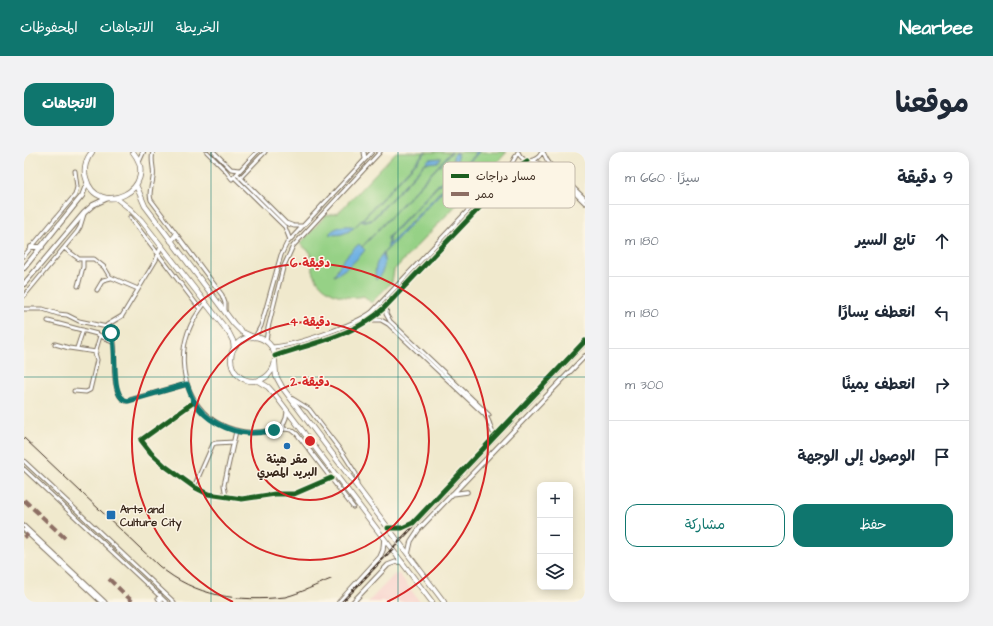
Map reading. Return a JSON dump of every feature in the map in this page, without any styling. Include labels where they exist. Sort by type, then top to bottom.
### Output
[{"type":"main road","points":[[133,152],[139,161]]},
{"type":"main road","points":[[90,153],[84,171],[87,182],[98,194],[108,198],[116,198],[127,194],[136,185],[139,178],[139,161],[142,152]]},
{"type":"main road","points":[[24,268],[78,202],[87,182]]},
{"type":"main road","points":[[136,185],[142,202],[240,331],[266,341],[272,346],[275,356],[275,370],[279,381],[444,602]]},
{"type":"main road","points":[[24,284],[84,213],[108,198]]},
{"type":"main road","points":[[116,198],[136,214],[229,333],[233,341],[234,348],[231,360],[235,372],[245,380],[258,381],[273,392],[432,602]]},
{"type":"main road","points":[[171,241],[176,235]]},
{"type":"main road","points":[[31,247],[42,247]]},
{"type":"main road","points":[[234,348],[242,340],[254,337]]},
{"type":"main road","points":[[258,381],[269,374],[275,363]]},
{"type":"main road","points":[[353,506],[357,503]]},
{"type":"street","points":[[153,152],[151,161],[154,175],[150,190],[150,198],[222,295],[225,303],[225,312]]},
{"type":"street","points":[[207,152],[285,228],[290,240]]},
{"type":"street","points":[[214,152],[231,169],[240,170]]},
{"type":"street","points":[[233,178],[257,152]]},
{"type":"street","points":[[237,181],[264,152]]},
{"type":"street","points":[[364,152],[365,159]]},
{"type":"street","points":[[254,337],[261,326],[282,254],[290,240],[372,152]]},
{"type":"street","points":[[266,341],[286,259],[293,246],[380,152]]},
{"type":"street","points":[[513,162],[518,152],[521,157],[536,162]]},
{"type":"street","points":[[532,161],[543,152],[548,162]]},
{"type":"street","points":[[24,256],[75,195],[77,187],[75,171]]},
{"type":"street","points":[[237,174],[284,221],[294,226],[303,226]]},
{"type":"street","points":[[575,189],[585,199]]},
{"type":"street","points":[[575,193],[585,203]]},
{"type":"street","points":[[272,346],[287,345],[356,322],[372,312],[470,208]]},
{"type":"street","points":[[367,322],[379,313],[479,208]]},
{"type":"street","points":[[24,296],[79,229],[84,213]]},
{"type":"street","points":[[130,217],[159,253],[200,310]]},
{"type":"street","points":[[106,327],[108,324],[122,316],[159,253],[161,246]]},
{"type":"street","points":[[64,248],[78,258],[95,260],[104,267],[107,274],[111,278],[138,289]]},
{"type":"street","points":[[78,286],[83,266],[83,259]]},
{"type":"street","points":[[97,290],[103,280],[111,278]]},
{"type":"street","points":[[206,303],[191,325],[186,341],[184,358],[187,384],[194,402],[213,420],[236,431],[258,433],[284,429],[292,430],[296,433],[353,506]]},
{"type":"street","points":[[388,303],[386,312],[389,320],[486,415],[491,423],[495,436]]},
{"type":"street","points":[[24,309],[40,309],[67,315],[79,322],[106,327],[113,336],[115,377],[119,394],[122,399],[128,401],[187,384]]},
{"type":"street","points":[[275,356],[344,333],[375,319],[386,322],[436,367]]},
{"type":"street","points":[[48,321],[83,330],[114,343]]},
{"type":"street","points":[[77,348],[83,330]]},
{"type":"street","points":[[74,391],[86,392],[90,390],[97,361],[96,352],[100,336]]},
{"type":"street","points":[[388,528],[402,528],[413,523],[585,341]]},
{"type":"street","points":[[55,344],[96,352]]},
{"type":"street","points":[[408,554],[411,541],[415,535],[452,494],[585,356]]},
{"type":"street","points":[[440,371],[489,415]]},
{"type":"street","points":[[290,397],[309,410],[344,455],[356,474],[357,487]]},
{"type":"street","points":[[194,402],[141,440],[160,462],[206,494],[248,498],[278,494],[294,494],[331,478]]},
{"type":"street","points":[[284,429],[283,426],[287,410]]},
{"type":"street","points":[[226,497],[224,485],[236,431]]},
{"type":"street","points":[[194,487],[213,444],[234,442]]},
{"type":"street","points":[[24,461],[174,602]]},
{"type":"street","points":[[25,471],[166,602]]},
{"type":"street","points":[[45,489],[49,485]]},
{"type":"street","points":[[452,494],[467,492]]},
{"type":"street","points":[[24,526],[105,602]]},
{"type":"street","points":[[24,530],[100,602]]},
{"type":"street","points":[[339,602],[380,557],[383,550],[384,538]]},
{"type":"street","points":[[353,602],[388,565],[393,562],[402,562]]},
{"type":"street","points":[[159,595],[162,595],[163,592]]},
{"type":"street","points":[[159,595],[159,600],[161,602]]},
{"type":"shaded area","points":[[395,574],[399,574],[420,602],[368,602]]},
{"type":"green space","points":[[396,152],[507,152],[497,162],[443,162],[443,208],[453,208],[394,270],[392,282],[371,303],[364,296],[341,296],[326,289],[316,278],[313,271],[311,253],[300,244],[325,216],[338,213]]},
{"type":"water","points":[[425,152],[362,220],[371,220],[429,159],[442,158],[438,162],[426,163],[371,221],[361,221],[357,225]]},
{"type":"water","points":[[451,152],[452,152],[362,247]]},
{"type":"water","points":[[457,152],[458,162],[454,162],[453,156]]},
{"type":"water","points":[[475,152],[479,152],[468,162],[475,155]]},
{"type":"water","points":[[443,180],[389,237],[389,245],[443,188],[383,254],[384,268],[376,280],[376,266],[379,258],[388,247],[388,237]]},
{"type":"water","points":[[340,227],[355,227],[343,234],[329,234]]},
{"type":"water","points":[[359,244],[365,250],[347,268],[334,276],[351,251]]},
{"type":"tram line","points":[[24,438],[159,566],[188,585],[218,595],[251,599],[285,597],[331,579]]},
{"type":"railway","points":[[342,602],[585,345]]},
{"type":"marked path","points":[[24,500],[66,539]]},
{"type":"marked path","points":[[24,538],[28,534]]},
{"type":"marked path","points":[[109,579],[133,602]]},
{"type":"cycle path","points":[[275,356],[332,338],[373,318],[479,208]]},
{"type":"cycle path","points":[[388,528],[402,528],[413,523],[585,341]]},
{"type":"cycle path","points":[[194,402],[141,440],[151,453],[165,466],[194,487],[208,494],[242,499],[275,494],[294,494],[331,478]]},
{"type":"place","name":"مقر هيئة البريد المصري","points":[[287,446]]},
{"type":"place","name":"Arts and Culture City","points":[[111,515]]},
{"type":"route","points":[[111,333],[114,342],[116,383],[122,399],[128,401],[187,384],[194,402],[207,416],[220,425],[250,433],[274,430]]}]
